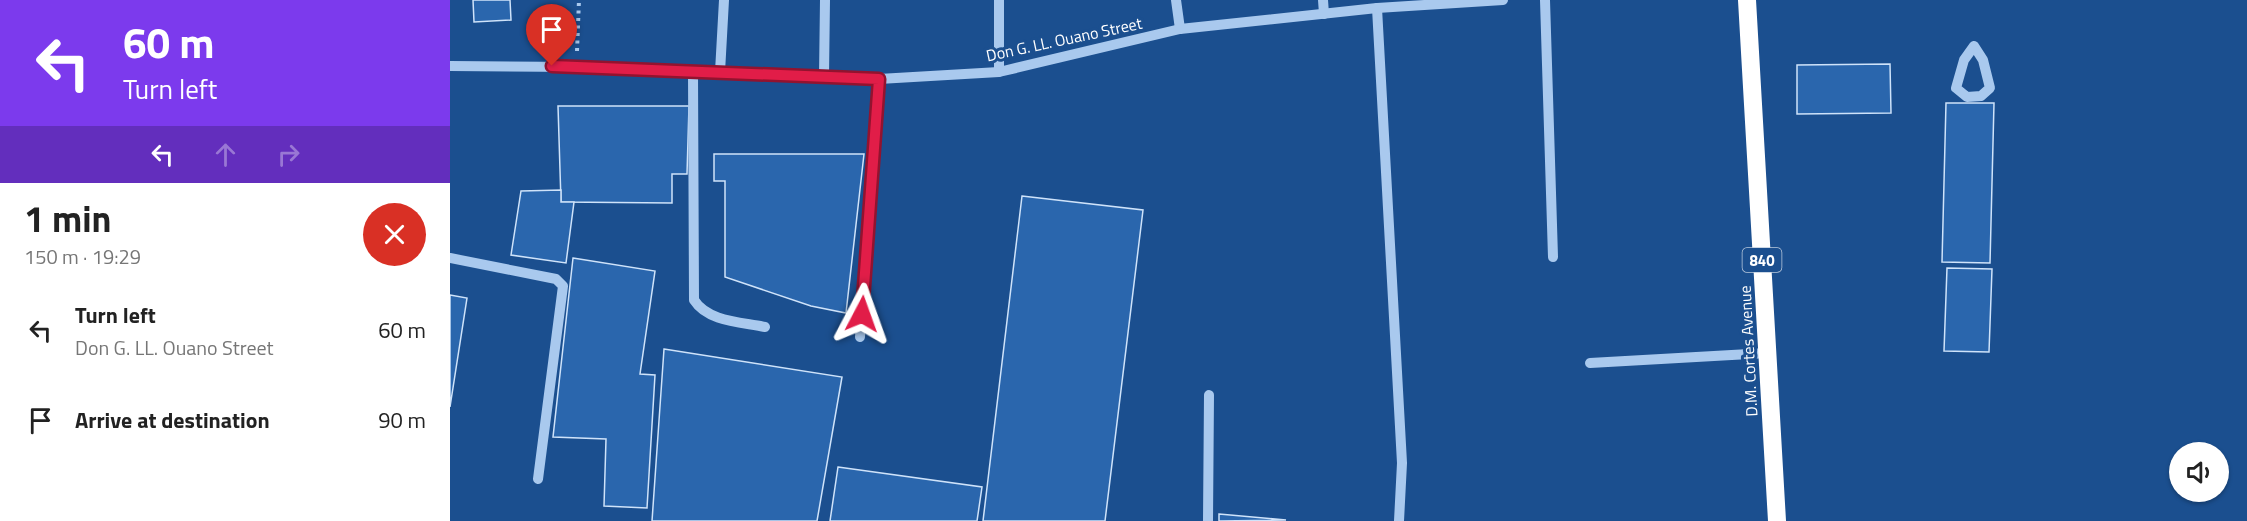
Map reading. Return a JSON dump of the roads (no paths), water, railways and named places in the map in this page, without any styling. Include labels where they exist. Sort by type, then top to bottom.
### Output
[{"type":"highway","name":"D.M. Cortes Avenue","points":[[1747,0],[1777,521]]},
{"type":"street","points":[[720,72],[724,0]]},
{"type":"street","points":[[824,76],[825,0]]},
{"type":"street","points":[[999,0],[999,72]]},
{"type":"street","points":[[1176,0],[1180,29]]},
{"type":"street","points":[[1323,0],[1324,14]]},
{"type":"street","name":"Don G. LL. Ouano Street","points":[[450,66],[576,66],[879,79],[999,72],[1180,29],[1436,2],[1503,0]]},
{"type":"street","points":[[1545,0],[1553,257]]},
{"type":"street","points":[[1377,8],[1402,463],[1400,521]]},
{"type":"street","points":[[1974,45],[1983,60],[1990,88],[1981,96],[1967,97],[1956,88],[1964,60],[1974,45]]},
{"type":"street","points":[[1964,60],[1967,82]]},
{"type":"street","points":[[1981,80],[1983,60]]},
{"type":"street","points":[[693,72],[694,300],[699,309],[713,316],[765,327]]},
{"type":"street","points":[[860,337],[879,79]]},
{"type":"street","points":[[450,258],[556,279],[563,286],[538,478]]},
{"type":"street","points":[[1590,363],[1767,353]]},
{"type":"street","points":[[1208,521],[1209,395]]}]
